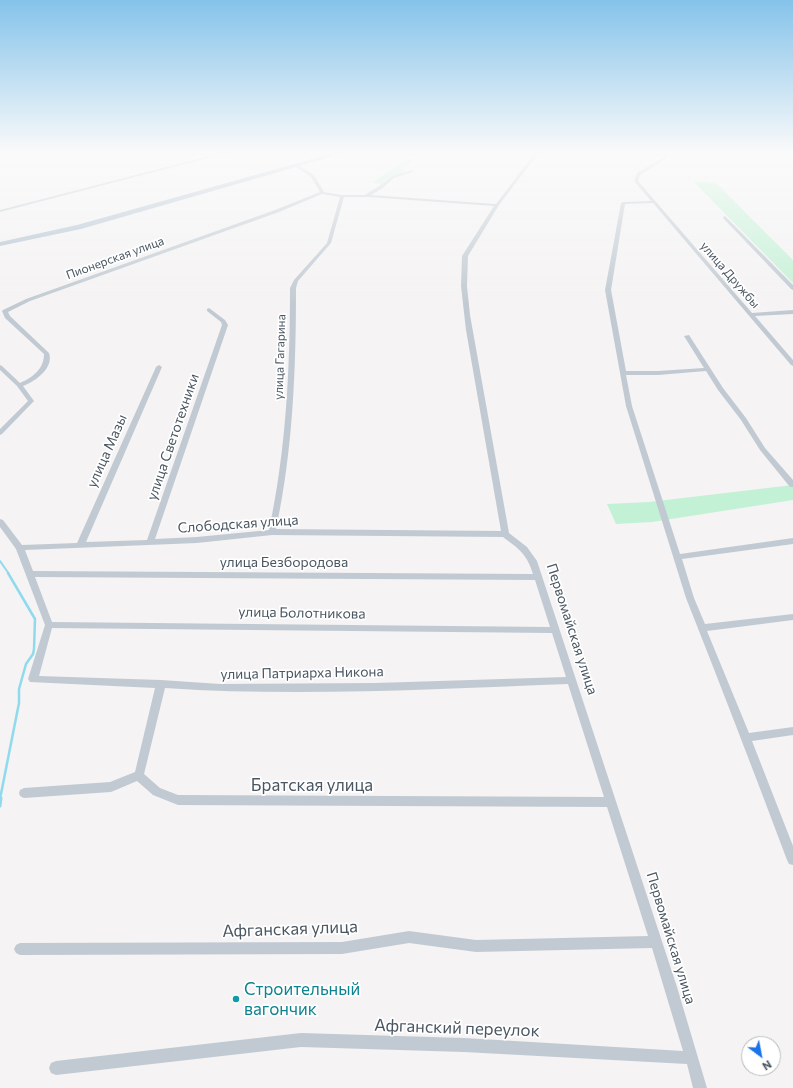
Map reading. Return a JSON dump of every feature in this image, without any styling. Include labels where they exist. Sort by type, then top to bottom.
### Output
[{"type":"main road","points":[[0,244],[78,227],[165,203]]},
{"type":"street","points":[[0,211],[32,203]]},
{"type":"street","name":"Пионерская улица","points":[[19,385],[25,383],[36,375],[46,364],[47,354],[5,314],[5,311],[28,300],[298,203]]},
{"type":"street","name":"улица Гагарина","points":[[272,532],[279,504],[287,440],[293,356],[293,288],[296,281],[329,243],[340,203]]},
{"type":"street","points":[[455,203],[497,206]]},
{"type":"street","points":[[499,203],[465,256],[463,285],[505,534]]},
{"type":"street","points":[[630,203],[623,203],[608,290],[629,406],[690,598],[793,860]]},
{"type":"street","name":"улица Дружбы","points":[[655,203],[793,364]]},
{"type":"street","points":[[725,217],[793,288]]},
{"type":"street","name":"улица Светотехники","points":[[150,543],[224,325],[223,321],[208,310]]},
{"type":"street","points":[[751,315],[793,312]]},
{"type":"street","points":[[687,336],[720,389],[744,419],[762,449],[793,485]]},
{"type":"street","points":[[0,367],[19,385],[31,401],[0,433]]},
{"type":"street","name":"улица Мазы","points":[[80,546],[159,367]]},
{"type":"street","points":[[623,373],[658,373],[708,369]]},
{"type":"street","points":[[0,522],[20,548],[49,625]]},
{"type":"street","name":"Слободская улица","points":[[20,548],[150,543],[197,540],[272,532],[505,534]]},
{"type":"street","name":"Первомайская улица","points":[[505,534],[524,549],[533,562],[671,987],[700,1088]]},
{"type":"street","points":[[677,556],[793,541]]},
{"type":"street","name":"улица Безбородова","points":[[30,574],[538,577]]},
{"type":"street","points":[[702,628],[793,617]]},
{"type":"street","name":"улица Болотникова","points":[[49,625],[556,630]]},
{"type":"street","name":"улица Патриарха Никона","points":[[49,625],[33,679],[220,688],[375,687],[572,680]]},
{"type":"street","points":[[24,793],[111,787],[139,775],[160,684]]},
{"type":"street","points":[[746,738],[793,731]]},
{"type":"street","name":"Братская улица","points":[[139,775],[149,787],[161,794],[178,800],[611,802]]},
{"type":"street","name":"Афганская улица","points":[[20,949],[342,948],[409,936],[476,946],[656,942]]},
{"type":"street","name":"Афганский переулок","points":[[56,1068],[301,1040],[464,1045],[691,1058]]},
{"type":"green space","points":[[714,203],[736,203],[793,260],[793,283]]},
{"type":"green space","points":[[793,485],[793,500],[652,522],[616,524],[607,504],[649,502]]},
{"type":"waterway","points":[[0,561],[9,574]]},
{"type":"waterway","points":[[0,799],[19,703],[19,689],[26,664],[33,654],[34,649],[35,619],[8,573]]},
{"type":"waterway","points":[[0,806],[1,798]]},
{"type":"place","name":"Строительный вагончик","points":[[236,999]]}]
